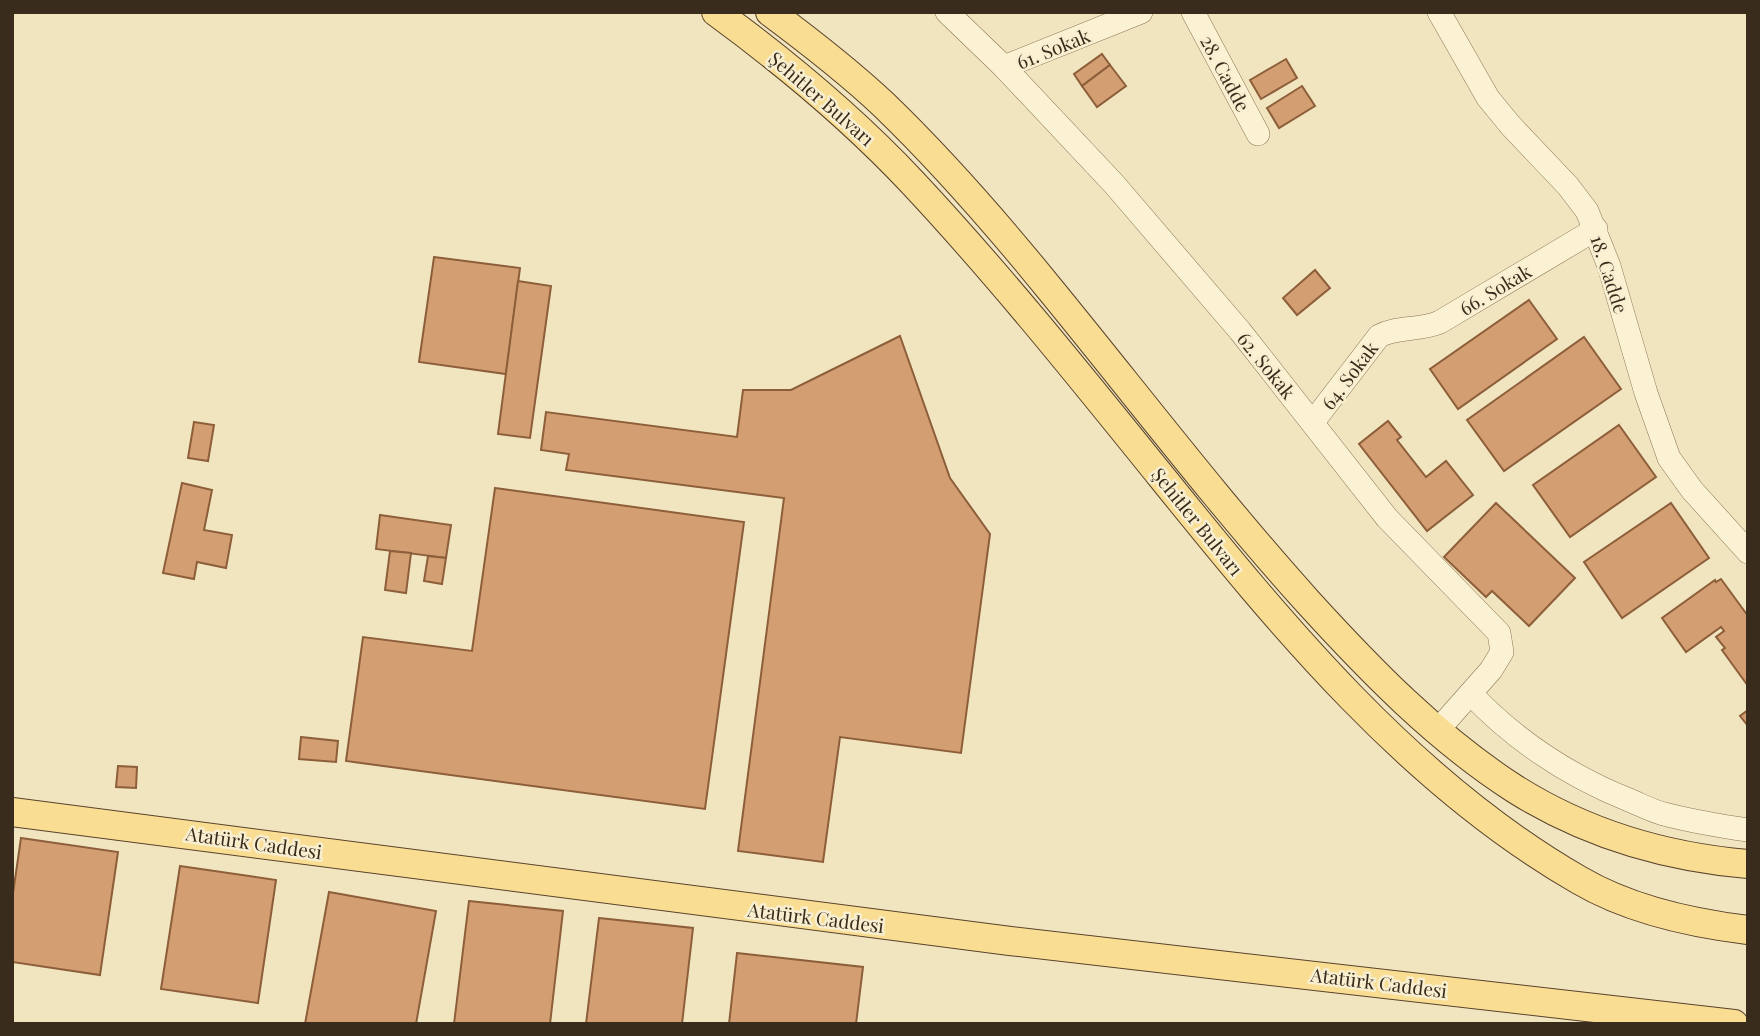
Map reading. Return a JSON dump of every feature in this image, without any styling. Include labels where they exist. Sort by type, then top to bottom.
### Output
[{"type":"main road","name":"Şehitler Bulvarı","points":[[716,12],[769,50],[823,95],[867,134],[908,177],[1023,310],[1249,584],[1313,656],[1455,795],[1581,882],[1638,907],[1687,920],[1748,930]]},
{"type":"main road","name":"Şehitler Bulvarı","points":[[770,12],[881,103],[932,154],[1048,286],[1262,551],[1380,678],[1437,731],[1517,789],[1554,810],[1613,836],[1674,854],[1748,864]]},
{"type":"main road","name":"Atatürk Caddesi","points":[[12,812],[1010,941],[1734,1024]]},
{"type":"main road","name":"Atatürk Caddesi","points":[[1621,1013],[1656,1024]]},
{"type":"street","name":"62. Sokak","points":[[947,12],[1074,140],[1184,264],[1313,422],[1387,518],[1499,633],[1502,652],[1492,670],[1437,731]]},
{"type":"street","name":"61. Sokak","points":[[1004,67],[1141,12]]},
{"type":"street","name":"28. Cadde","points":[[1193,12],[1258,134]]},
{"type":"street","name":"18. Cadde","points":[[1439,12],[1488,98],[1579,199],[1596,229],[1646,393],[1669,458],[1692,490],[1748,552]]},
{"type":"street","name":"66. Sokak","points":[[1388,331],[1414,330],[1440,322],[1596,229]]},
{"type":"street","name":"64. Sokak","points":[[1313,422],[1370,347],[1388,331]]},
{"type":"street","points":[[1471,694],[1493,718],[1525,743],[1555,764],[1606,791],[1661,813],[1748,830]]},
{"type":"building","points":[[1102,54],[1110,65],[1082,86],[1074,74]]},
{"type":"building","points":[[1286,59],[1297,78],[1261,99],[1250,80]]},
{"type":"building","points":[[1110,65],[1126,86],[1097,107],[1082,86]]},
{"type":"building","points":[[1302,86],[1315,106],[1279,128],[1267,108]]},
{"type":"building","points":[[434,257],[520,268],[506,374],[419,362]]},
{"type":"building","points":[[1315,270],[1330,288],[1297,315],[1283,298]]},
{"type":"building","points":[[518,281],[551,286],[530,438],[498,434]]},
{"type":"building","points":[[1529,300],[1557,339],[1458,409],[1430,369]]},
{"type":"building","points":[[900,336],[950,478],[990,534],[961,753],[840,737],[823,862],[738,851],[784,498],[566,470],[569,454],[541,450],[546,412],[737,437],[743,390],[791,390]]},
{"type":"building","points":[[1584,337],[1621,389],[1504,471],[1467,420]]},
{"type":"building","points":[[1388,421],[1401,437],[1397,440],[1426,477],[1446,461],[1473,495],[1427,531],[1359,444]]},
{"type":"building","points":[[194,422],[214,425],[208,461],[188,458]]},
{"type":"building","points":[[1619,425],[1656,477],[1570,537],[1533,485]]},
{"type":"building","points":[[182,483],[212,490],[204,530],[232,535],[226,568],[197,562],[194,579],[163,573]]},
{"type":"building","points":[[495,488],[744,522],[705,809],[346,761],[363,637],[472,651]]},
{"type":"building","points":[[1496,503],[1575,578],[1529,626],[1492,591],[1486,597],[1444,557]]},
{"type":"building","points":[[1671,503],[1709,558],[1622,618],[1584,562]]},
{"type":"building","points":[[380,515],[451,525],[446,558],[376,549]]},
{"type":"building","points":[[390,551],[411,553],[406,593],[385,590]]},
{"type":"building","points":[[428,556],[446,558],[442,584],[424,581]]},
{"type":"building","points":[[1721,579],[1748,616],[1748,686],[1716,637],[1724,631],[1721,627],[1686,652],[1662,618],[1715,580],[1716,582]]},
{"type":"building","points":[[1748,710],[1748,726],[1740,716]]},
{"type":"building","points":[[301,737],[338,741],[336,762],[299,759]]},
{"type":"building","points":[[118,766],[137,767],[136,788],[116,787]]},
{"type":"building","points":[[21,838],[118,852],[100,975],[12,962],[12,900]]},
{"type":"building","points":[[180,866],[276,880],[258,1003],[161,989]]},
{"type":"building","points":[[329,892],[436,911],[416,1024],[305,1024]]},
{"type":"building","points":[[469,901],[563,911],[550,1024],[454,1024]]},
{"type":"building","points":[[599,918],[693,928],[682,1024],[586,1024]]},
{"type":"building","points":[[737,953],[863,967],[856,1024],[729,1024]]}]
